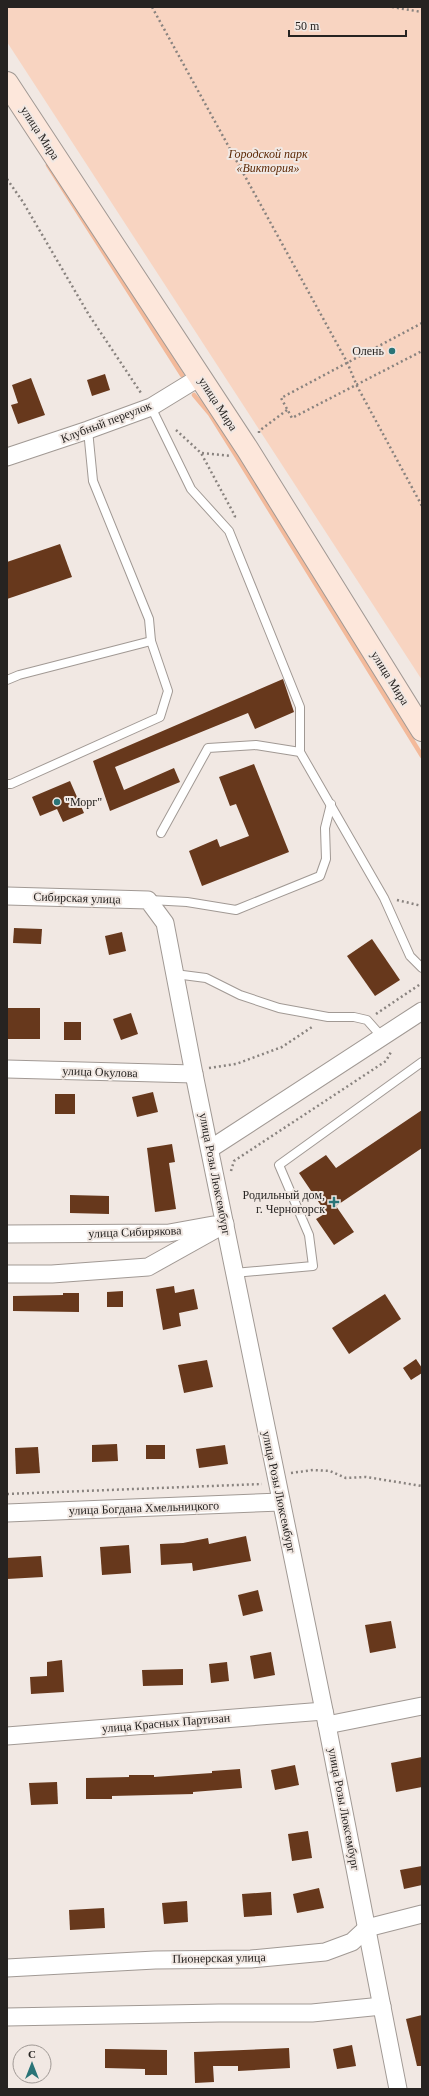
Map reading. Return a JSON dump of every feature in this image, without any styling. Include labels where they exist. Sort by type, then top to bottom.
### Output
[{"type":"main road","name":"улица Мира","points":[[7,83],[252,456],[422,730]]},
{"type":"street","name":"Клубный переулок","points":[[7,457],[151,407],[200,377]]},
{"type":"street","name":"Сибирская улица","points":[[7,896],[148,900]]},
{"type":"street","name":"улица Розы Люксембург","points":[[148,900],[165,923],[234,1273],[326,1718],[398,2089]]},
{"type":"street","points":[[210,1149],[388,1042],[422,1011]]},
{"type":"street","name":"улица Окулова","points":[[7,1069],[194,1074]]},
{"type":"street","name":"улица Сибирякова","points":[[7,1234],[169,1233],[225,1224]]},
{"type":"street","name":"улица Сибирякова","points":[[7,1274],[52,1274],[148,1267],[225,1224]]},
{"type":"street","name":"улица Богдана Хмельницкого","points":[[7,1513],[281,1502]]},
{"type":"street","name":"улица Красных Партизан","points":[[7,1736],[326,1718],[422,1706]]},
{"type":"street","name":"Пионерская улица","points":[[7,1968],[155,1960],[251,1959],[325,1952],[352,1942],[367,1928],[422,1914]]},
{"type":"street","points":[[7,2017],[219,2012],[312,2013],[382,2006]]},
{"type":"lane","points":[[151,407],[192,489],[229,531],[300,707],[300,752],[331,804],[364,866],[384,898],[410,956],[422,968]]},
{"type":"lane","points":[[7,784],[11,784],[160,717],[168,691],[151,641],[149,619],[93,481],[88,430]]},
{"type":"lane","points":[[7,680],[19,675],[151,641]]},
{"type":"lane","points":[[161,834],[208,748],[256,745],[300,752]]},
{"type":"lane","points":[[148,900],[187,902],[236,910],[320,876],[326,859],[325,828],[331,804]]},
{"type":"lane","points":[[175,974],[206,978],[240,995],[280,1008],[328,1016],[354,1017],[367,1020],[388,1042]]},
{"type":"lane","points":[[234,1273],[313,1266],[309,1235],[279,1166],[422,1062]]},
{"type":"path","points":[[152,7],[347,362],[357,386],[422,506]]},
{"type":"path","points":[[392,7],[422,12]]},
{"type":"path","points":[[7,179],[23,202],[89,315],[151,407]]},
{"type":"path","points":[[422,322],[281,398],[292,418],[357,386],[422,351]]},
{"type":"path","points":[[259,431],[287,410]]},
{"type":"path","points":[[229,531],[235,516],[201,453],[237,457]]},
{"type":"path","points":[[384,898],[422,906]]},
{"type":"path","points":[[367,1020],[422,983]]},
{"type":"path","points":[[194,1074],[206,1069],[236,1064],[282,1047],[328,1016]]},
{"type":"path","points":[[230,1175],[234,1161],[386,1061],[388,1042]]},
{"type":"path","points":[[7,1494],[265,1483],[292,1473],[319,1471],[330,1471],[346,1478],[366,1477],[422,1486]]},
{"type":"green space","name":"Городской парк «Виктория»","points":[[7,7],[422,7],[422,680],[7,42]]},
{"type":"building","points":[[105,374],[110,390],[92,396],[87,380]]},
{"type":"building","points":[[31,378],[45,415],[18,424],[11,405],[18,403],[12,385]]},
{"type":"building","points":[[60,544],[72,577],[7,599],[7,562]]},
{"type":"building","points":[[283,679],[294,712],[255,729],[248,713],[115,767],[124,790],[174,768],[180,782],[110,811],[93,761]]},
{"type":"building","points":[[254,764],[289,852],[202,886],[189,851],[217,839],[220,847],[249,836],[236,804],[230,806],[219,777]]},
{"type":"building","name":"\"Морг\"","points":[[70,781],[84,813],[63,822],[57,809],[40,816],[32,797]]},
{"type":"building","points":[[14,928],[42,929],[41,944],[13,943]]},
{"type":"building","points":[[122,932],[126,951],[109,955],[105,936]]},
{"type":"building","points":[[372,939],[400,980],[375,996],[347,956]]},
{"type":"building","points":[[7,1008],[40,1008],[40,1039],[7,1039]]},
{"type":"building","points":[[131,1013],[138,1034],[121,1040],[113,1019]]},
{"type":"building","points":[[64,1022],[81,1022],[81,1040],[64,1040]]},
{"type":"building","points":[[153,1092],[158,1112],[137,1117],[132,1097]]},
{"type":"building","points":[[55,1094],[75,1094],[75,1114],[55,1114]]},
{"type":"building","name":"Родильный дом, г. Черногорск","points":[[422,1110],[422,1148],[336,1206],[354,1232],[334,1245],[316,1219],[326,1213],[299,1173],[326,1155],[336,1168]]},
{"type":"building","points":[[172,1144],[175,1162],[169,1163],[176,1209],[155,1212],[147,1148]]},
{"type":"building","points":[[70,1195],[109,1196],[109,1214],[70,1213]]},
{"type":"building","points":[[174,1286],[175,1293],[194,1289],[198,1309],[179,1313],[181,1326],[163,1330],[156,1289]]},
{"type":"building","points":[[123,1291],[123,1307],[107,1307],[107,1292]]},
{"type":"building","points":[[63,1293],[79,1293],[79,1312],[13,1311],[13,1296],[63,1295]]},
{"type":"building","points":[[385,1294],[401,1319],[349,1354],[332,1328]]},
{"type":"building","points":[[416,1359],[422,1368],[422,1373],[411,1380],[403,1368]]},
{"type":"building","points":[[207,1360],[213,1387],[184,1393],[178,1365]]},
{"type":"building","points":[[117,1444],[118,1461],[92,1462],[92,1445]]},
{"type":"building","points":[[146,1445],[165,1445],[165,1459],[146,1459]]},
{"type":"building","points":[[225,1445],[228,1464],[199,1468],[196,1449]]},
{"type":"building","points":[[38,1447],[40,1473],[16,1474],[15,1448]]},
{"type":"building","points":[[246,1536],[251,1561],[193,1571],[192,1563],[161,1565],[160,1544],[183,1543],[208,1538],[209,1544]]},
{"type":"building","points":[[129,1545],[131,1573],[102,1575],[100,1547]]},
{"type":"building","points":[[41,1556],[43,1577],[7,1579],[7,1558]]},
{"type":"building","points":[[258,1590],[263,1611],[243,1616],[238,1595]]},
{"type":"building","points":[[391,1621],[396,1648],[370,1653],[365,1625]]},
{"type":"building","points":[[271,1652],[275,1675],[254,1679],[250,1656]]},
{"type":"building","points":[[62,1660],[64,1692],[31,1694],[30,1677],[47,1676],[47,1662]]},
{"type":"building","points":[[227,1662],[229,1681],[211,1683],[209,1664]]},
{"type":"building","points":[[183,1669],[183,1685],[143,1686],[142,1670]]},
{"type":"building","points":[[422,1757],[422,1787],[396,1792],[391,1763]]},
{"type":"building","points":[[295,1765],[299,1785],[275,1790],[271,1770]]},
{"type":"building","points":[[240,1769],[242,1788],[193,1792],[193,1794],[112,1796],[112,1799],[86,1799],[86,1778],[129,1777],[129,1775],[154,1775],[154,1777],[212,1773],[212,1771]]},
{"type":"building","points":[[57,1782],[58,1804],[31,1805],[29,1783]]},
{"type":"building","points":[[308,1831],[312,1858],[292,1861],[288,1834]]},
{"type":"building","points":[[422,1866],[422,1885],[404,1889],[400,1870]]},
{"type":"building","points":[[319,1888],[324,1908],[297,1913],[293,1894]]},
{"type":"building","points":[[271,1892],[272,1915],[244,1917],[242,1894]]},
{"type":"building","points":[[187,1901],[188,1922],[164,1924],[162,1903]]},
{"type":"building","points":[[104,1908],[105,1928],[70,1930],[69,1910]]},
{"type":"building","points":[[422,2015],[422,2066],[417,2066],[406,2019]]},
{"type":"building","points":[[352,2045],[356,2066],[337,2069],[333,2049]]},
{"type":"building","points":[[289,2048],[290,2068],[238,2071],[238,2066],[213,2066],[214,2082],[195,2083],[194,2052]]},
{"type":"building","points":[[105,2049],[167,2050],[167,2075],[145,2075],[145,2069],[105,2068]]},
{"type":"waterway","points":[[48,165],[182,375]]},
{"type":"waterway","points":[[194,395],[210,414],[422,756]]},
{"type":"place","name":"Олень","points":[[392,351]]},
{"type":"place","name":"\"Морг\"","points":[[57,802]]},
{"type":"place","name":"Родильный дом, г. Черногорск","points":[[334,1202]]}]
